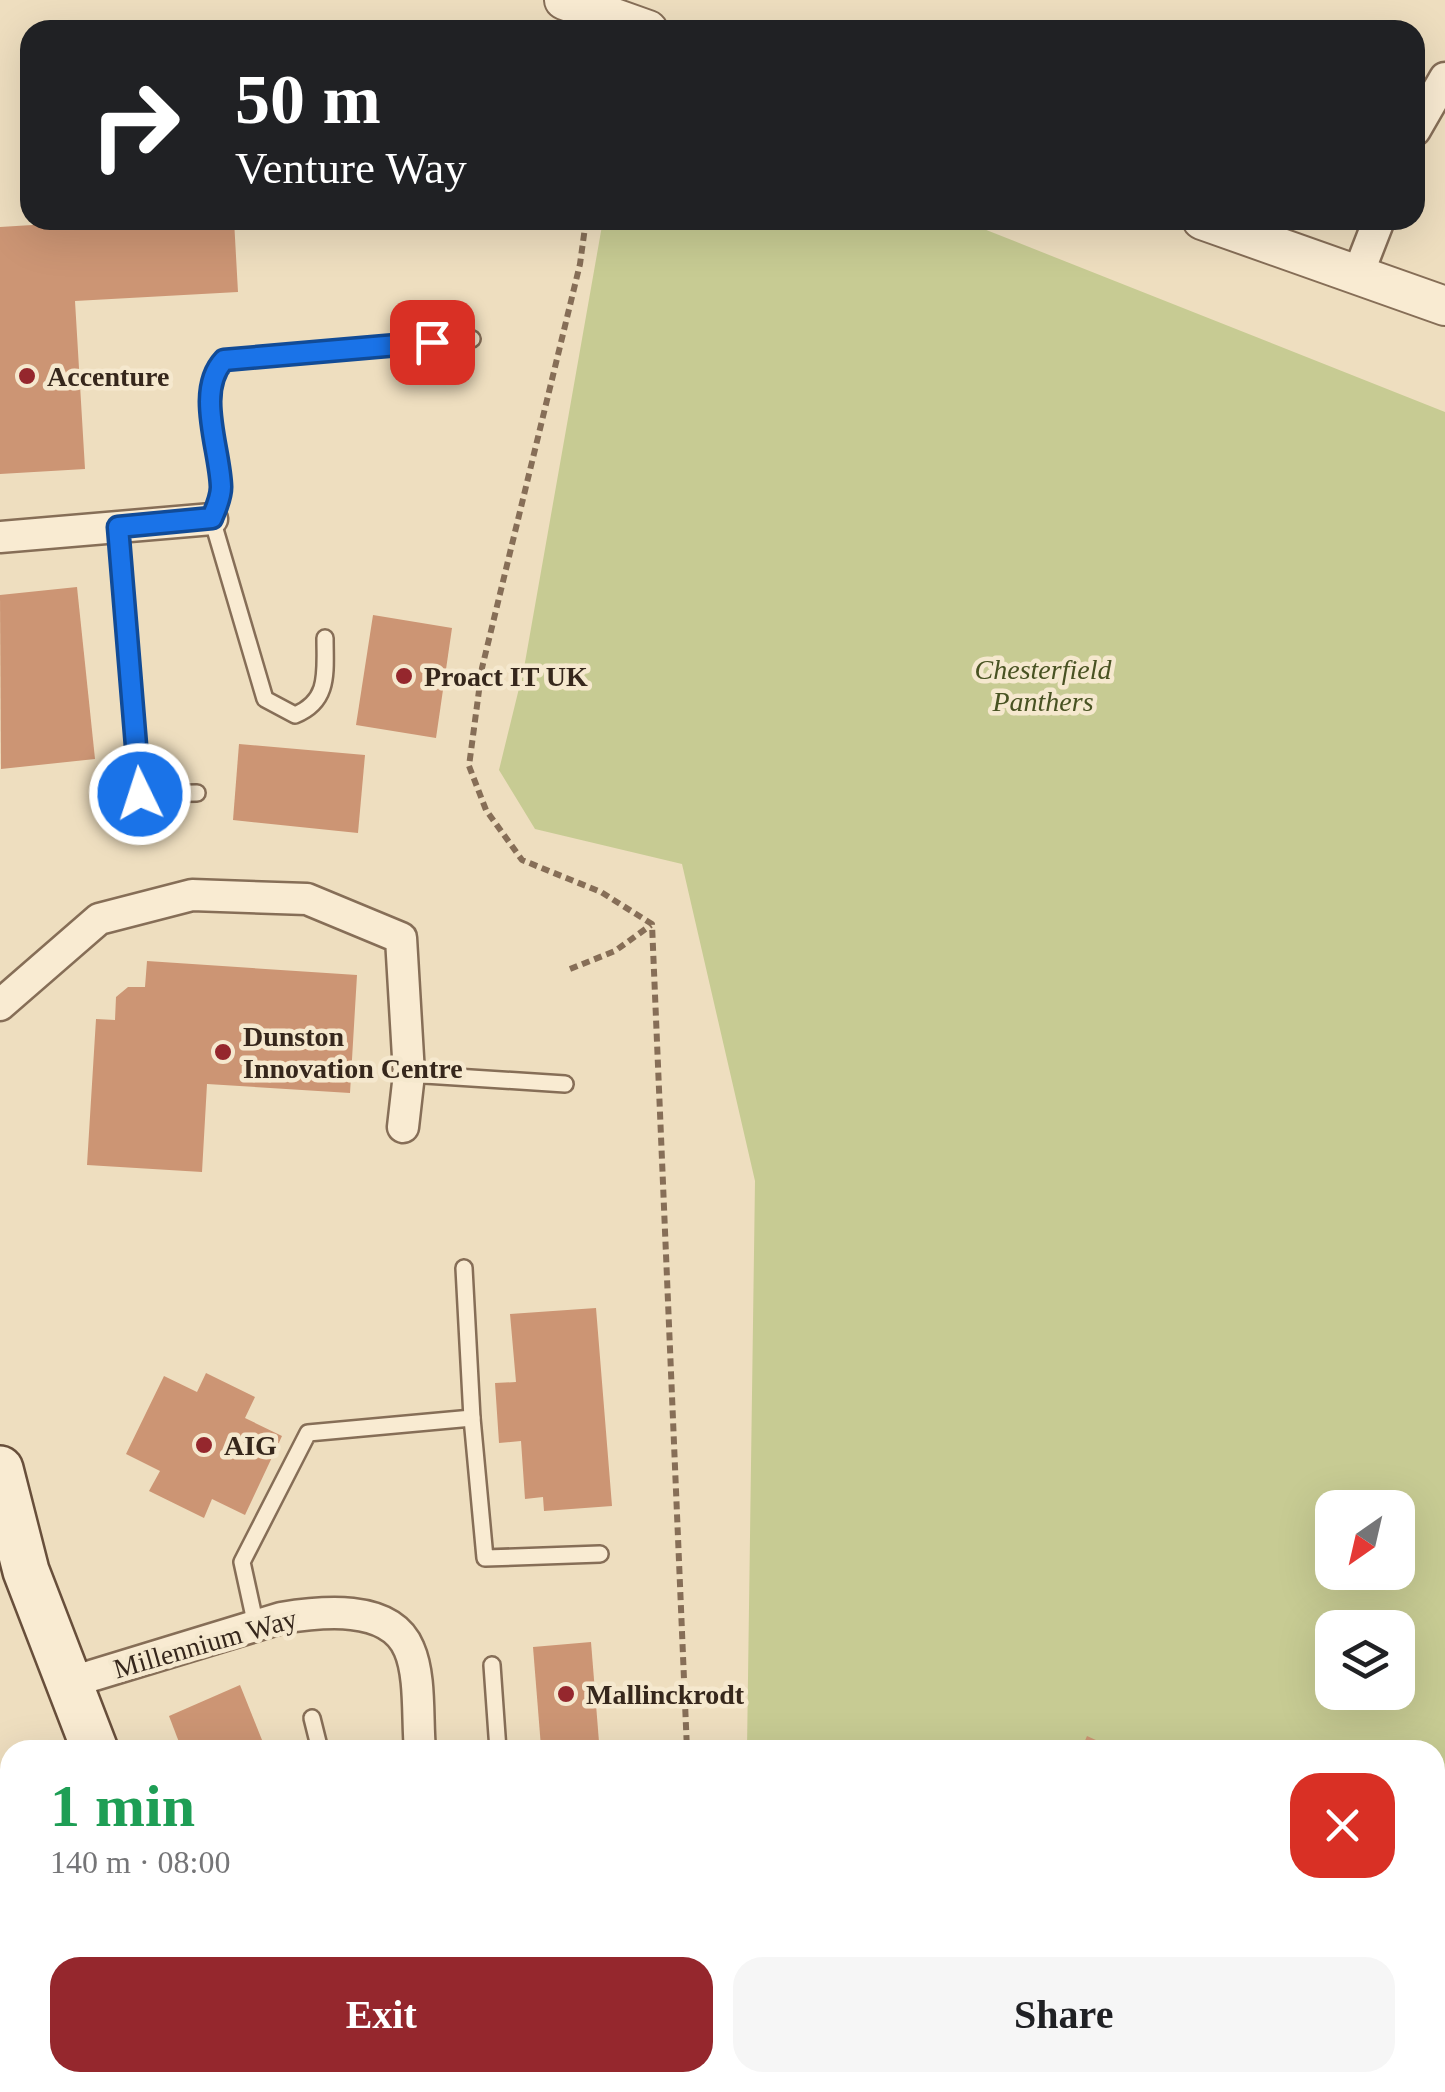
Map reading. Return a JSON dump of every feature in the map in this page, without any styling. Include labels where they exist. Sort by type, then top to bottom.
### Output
[{"type":"main road","points":[[0,1469],[26,1571],[91,1740]]},
{"type":"street","points":[[564,0],[620,20]]},
{"type":"street","points":[[1425,113],[1445,78]]},
{"type":"street","points":[[1231,230],[1445,306]]},
{"type":"street","points":[[1358,274],[1375,230]]},
{"type":"street","points":[[0,536],[212,518]]},
{"type":"street","points":[[0,1005],[99,919],[192,895],[307,898],[401,938],[409,1074],[403,1127]]},
{"type":"street","name":"Millennium Way","points":[[68,1684],[281,1618],[340,1613],[364,1616],[402,1636],[411,1651],[419,1740]]},
{"type":"lane","points":[[325,638],[322,697],[311,709],[295,716],[265,699],[212,518],[222,492],[212,381],[224,360],[472,339]]},
{"type":"lane","points":[[118,527],[140,794],[196,794]]},
{"type":"lane","points":[[409,1074],[565,1084]]},
{"type":"lane","points":[[464,1268],[485,1558],[600,1554]]},
{"type":"lane","points":[[256,1626],[242,1562],[308,1433],[472,1418]]},
{"type":"lane","points":[[492,1665],[497,1740]]},
{"type":"lane","points":[[312,1718],[318,1740]]},
{"type":"path","points":[[584,230],[482,668],[469,766],[486,810],[522,860],[601,892],[652,924]]},
{"type":"path","points":[[570,969],[615,951],[652,924]]},
{"type":"path","points":[[652,924],[687,1740]]},
{"type":"green space","name":"Chesterfield Panthers","points":[[601,230],[986,230],[1445,412],[1445,1740],[747,1740],[755,1181],[682,864],[535,829],[499,770],[524,668]]},
{"type":"building","points":[[0,227],[235,230],[238,292],[75,301],[85,469],[0,474]]},
{"type":"building","points":[[77,587],[95,759],[1,769],[0,595]]},
{"type":"building","name":"Proact IT UK","points":[[373,615],[452,628],[436,738],[356,725]]},
{"type":"building","points":[[239,744],[365,755],[358,833],[233,820]]},
{"type":"building","name":"Dunston Innovation Centre","points":[[147,961],[357,975],[350,1093],[207,1084],[202,1172],[87,1165],[96,1019],[115,1020],[116,997],[128,987],[145,987]]},
{"type":"building","points":[[596,1308],[612,1506],[544,1511],[543,1497],[525,1499],[521,1441],[499,1443],[495,1383],[516,1382],[510,1314]]},
{"type":"building","name":"AIG","points":[[206,1373],[255,1397],[245,1418],[282,1436],[245,1515],[212,1499],[204,1518],[149,1491],[160,1471],[126,1454],[164,1376],[197,1392]]},
{"type":"building","name":"Mallinckrodt","points":[[591,1642],[599,1740],[540,1740],[533,1647]]},
{"type":"building","points":[[240,1685],[262,1740],[178,1740],[169,1716]]},
{"type":"place","name":"Accenture","points":[[27,376]]},
{"type":"place","name":"Proact IT UK","points":[[404,676]]},
{"type":"place","name":"Dunston Innovation Centre","points":[[223,1052]]},
{"type":"place","name":"AIG","points":[[204,1445]]},
{"type":"place","name":"Mallinckrodt","points":[[566,1694]]},
{"type":"route","points":[[140,794],[118,527],[212,518],[222,492],[212,408],[215,370],[224,360],[432,342]]}]
